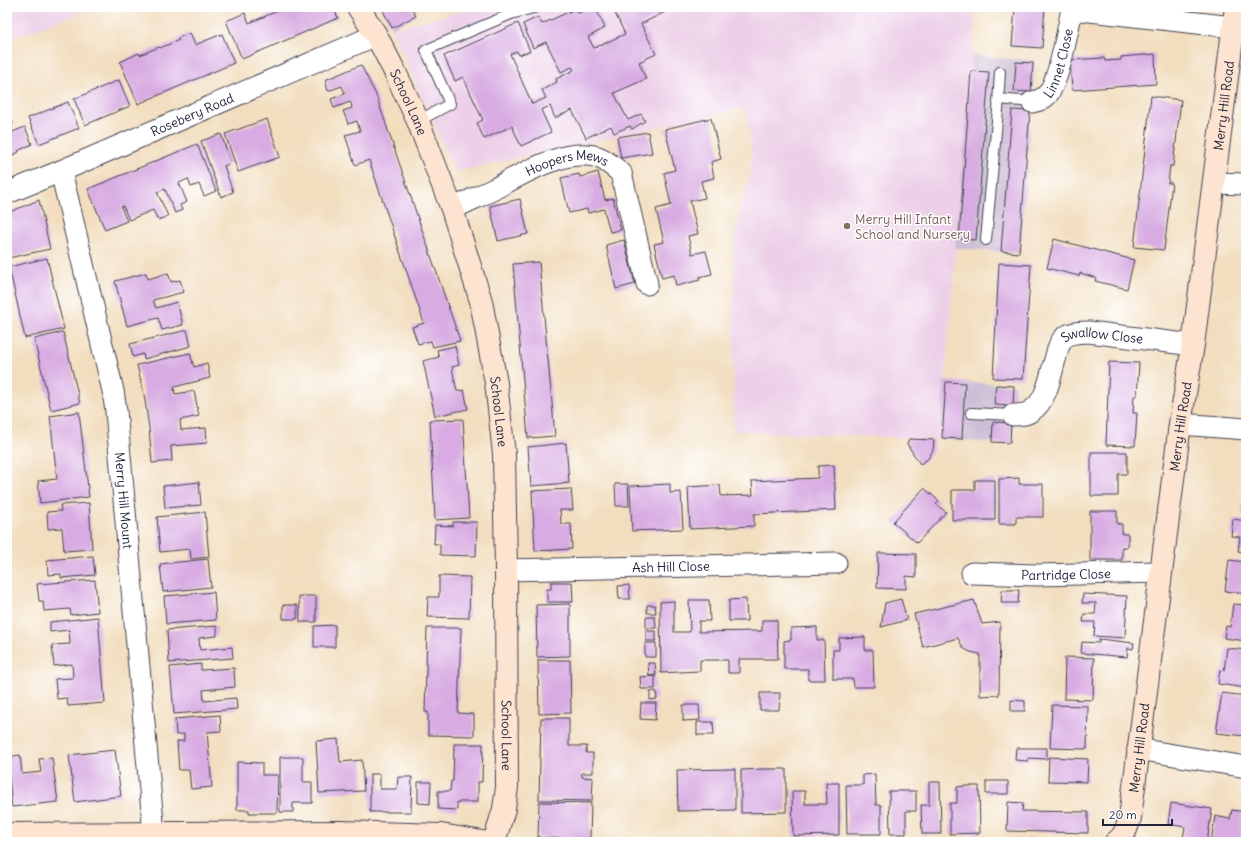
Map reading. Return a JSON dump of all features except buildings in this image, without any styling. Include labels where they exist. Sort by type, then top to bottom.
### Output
[{"type":"street","name":"School Lane","points":[[358,7],[376,35],[418,121],[452,209],[481,301],[496,383],[504,454],[507,787],[504,809],[494,842]]},
{"type":"street","name":"Linnet Close","points":[[1032,102],[1038,101],[1046,96],[1055,82],[1072,9],[1235,17]]},
{"type":"street","name":"Merry Hill Road","points":[[1116,842],[1121,839],[1126,831],[1130,818],[1160,572],[1180,424],[1193,345],[1235,17]]},
{"type":"street","name":"Rosebery Road","points":[[7,193],[376,35]]},
{"type":"street","name":"Hoopers Mews","points":[[452,209],[540,165],[572,156],[586,155],[599,157],[621,173],[647,284]]},
{"type":"street","name":"Merry Hill Mount","points":[[61,171],[113,391],[116,411],[154,834]]},
{"type":"street","points":[[1214,183],[1246,184]]},
{"type":"street","name":"Swallow Close","points":[[1014,416],[1031,411],[1038,406],[1044,398],[1058,350],[1065,338],[1076,332],[1089,332],[1193,345]]},
{"type":"street","points":[[1180,424],[1246,429]]},
{"type":"street","name":"Ash Hill Close","points":[[506,570],[836,563]]},
{"type":"street","name":"Partridge Close","points":[[972,573],[1038,574],[1160,572]]},
{"type":"street","points":[[1138,749],[1246,768]]},
{"type":"street","points":[[7,834],[342,832],[441,835],[483,842]]},
{"type":"lane","points":[[418,121],[450,104],[426,50],[511,14],[537,7]]},
{"type":"lane","points":[[986,240],[1000,72]]},
{"type":"lane","points":[[998,103],[999,99],[1032,102]]},
{"type":"lane","points":[[972,412],[1014,416]]},
{"type":"shaded area","points":[[7,7],[97,7],[34,30],[7,38]]},
{"type":"shaded area","name":"Merry Hill Infant School and Nursery","points":[[478,7],[976,7],[940,439],[733,431],[734,245],[740,207],[751,173],[751,138],[745,108],[455,172],[392,29]]},
{"type":"shaded area","points":[[972,55],[1035,61],[1020,253],[955,248]]},
{"type":"shaded area","points":[[944,381],[1015,385],[1012,444],[940,439]]},
{"type":"place","name":"Merry Hill Infant School and Nursery","points":[[847,226]]}]
